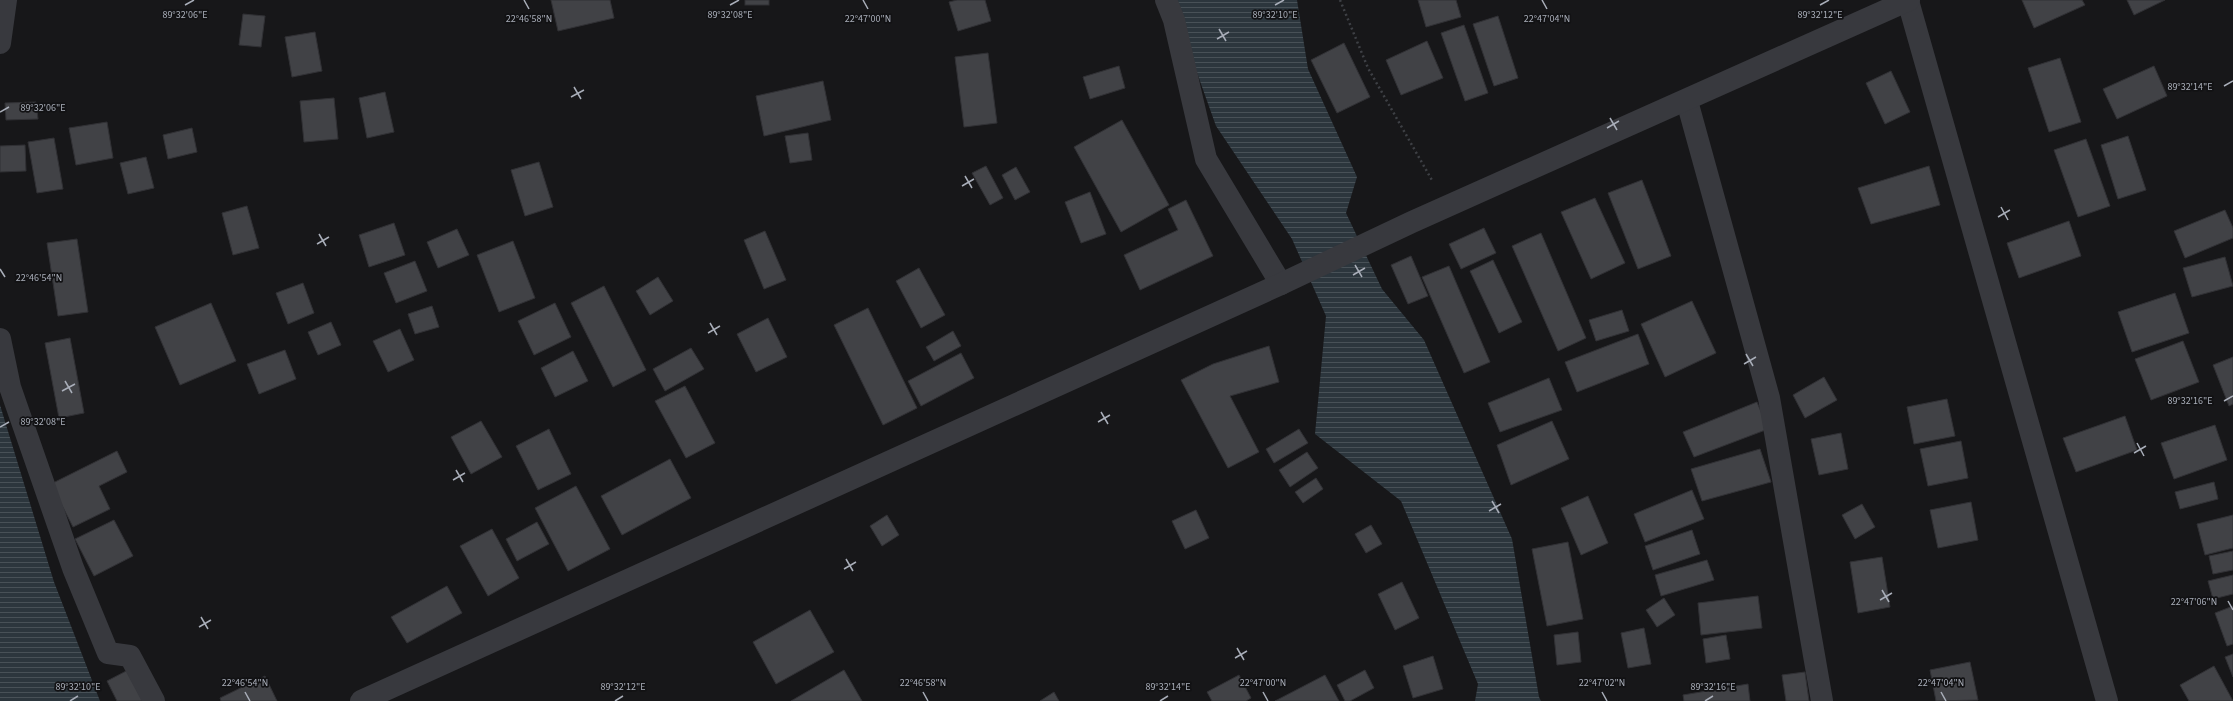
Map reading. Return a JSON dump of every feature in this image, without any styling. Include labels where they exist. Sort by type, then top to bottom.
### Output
[{"type":"street","points":[[0,42],[6,0]]},
{"type":"street","points":[[1166,0],[1174,20],[1206,159],[1281,284]]},
{"type":"street","points":[[361,701],[1281,284],[1447,206],[1687,101],[1908,0],[2106,701]]},
{"type":"street","points":[[1687,101],[1769,398],[1822,701]]},
{"type":"street","points":[[0,339],[10,387],[73,568],[105,646],[108,653],[130,656],[154,701]]},
{"type":"path","points":[[1340,0],[1368,68],[1447,206]]},
{"type":"shaded area","points":[[1171,0],[1297,0],[1308,69],[1357,177],[1346,213],[1382,289],[1424,340],[1512,539],[1539,697],[1541,701],[1475,701],[1478,684],[1401,501],[1315,434],[1326,316],[1292,239],[1216,126]]},
{"type":"shaded area","points":[[0,405],[54,582],[100,701],[0,701]]},
{"type":"building","points":[[551,0],[610,0],[614,18],[558,31]]},
{"type":"building","points":[[745,0],[769,0],[769,5],[745,5]]},
{"type":"building","points":[[957,0],[985,0],[991,21],[958,31],[949,2]]},
{"type":"building","points":[[1418,0],[1456,0],[1461,17],[1426,27]]},
{"type":"building","points":[[2022,0],[2082,0],[2085,5],[2034,28]]},
{"type":"building","points":[[2127,0],[2165,0],[2134,15]]},
{"type":"building","points":[[243,14],[265,16],[261,47],[239,45]]},
{"type":"building","points":[[1498,16],[1518,78],[1494,86],[1473,24]]},
{"type":"building","points":[[1464,25],[1488,93],[1465,101],[1441,33]]},
{"type":"building","points":[[315,32],[322,71],[292,77],[285,37]]},
{"type":"building","points":[[1427,41],[1443,78],[1401,95],[1386,60]]},
{"type":"building","points":[[1344,43],[1370,97],[1337,113],[1311,60]]},
{"type":"building","points":[[988,53],[997,123],[964,127],[955,57]]},
{"type":"building","points":[[2060,58],[2081,122],[2049,132],[2028,68]]},
{"type":"building","points":[[1119,66],[1125,88],[1090,99],[1083,77]]},
{"type":"building","points":[[2154,66],[2167,96],[2117,119],[2103,89]]},
{"type":"building","points":[[1891,71],[1910,112],[1885,124],[1866,83]]},
{"type":"building","points":[[823,81],[831,120],[764,136],[756,96]]},
{"type":"building","points":[[385,92],[394,132],[367,138],[359,98]]},
{"type":"building","points":[[334,98],[338,139],[304,142],[300,101]]},
{"type":"building","points":[[36,102],[38,119],[6,120],[5,103]]},
{"type":"building","points":[[1122,120],[1169,205],[1121,232],[1074,147]]},
{"type":"building","points":[[107,122],[113,158],[76,165],[69,128]]},
{"type":"building","points":[[192,128],[197,152],[168,159],[163,135]]},
{"type":"building","points":[[808,133],[812,160],[790,163],[785,136]]},
{"type":"building","points":[[2128,136],[2146,190],[2118,199],[2101,145]]},
{"type":"building","points":[[54,138],[63,189],[37,193],[28,142]]},
{"type":"building","points":[[2086,139],[2110,206],[2078,217],[2054,150]]},
{"type":"building","points":[[25,145],[26,171],[0,172],[0,146]]},
{"type":"building","points":[[146,157],[154,188],[128,194],[120,163]]},
{"type":"building","points":[[539,162],[553,207],[525,216],[511,170]]},
{"type":"building","points":[[986,166],[1003,198],[990,205],[972,173]]},
{"type":"building","points":[[1929,166],[1940,205],[1871,224],[1858,188]]},
{"type":"building","points":[[1016,167],[1030,192],[1015,200],[1002,175]]},
{"type":"building","points":[[1642,180],[1671,256],[1638,269],[1608,193]]},
{"type":"building","points":[[1090,192],[1106,234],[1081,243],[1065,202]]},
{"type":"building","points":[[1595,198],[1625,263],[1591,279],[1561,212]]},
{"type":"building","points":[[1186,200],[1213,256],[1140,290],[1124,255],[1178,230],[1168,209]]},
{"type":"building","points":[[247,206],[259,248],[233,255],[222,213]]},
{"type":"building","points":[[2225,210],[2233,228],[2233,238],[2185,258],[2174,231]]},
{"type":"building","points":[[2069,221],[2081,256],[2019,278],[2007,243]]},
{"type":"building","points":[[394,223],[405,255],[369,267],[359,235]]},
{"type":"building","points":[[1484,228],[1496,253],[1461,269],[1449,244]]},
{"type":"building","points":[[457,229],[469,255],[438,268],[427,242]]},
{"type":"building","points":[[765,231],[786,280],[764,289],[744,240]]},
{"type":"building","points":[[1541,233],[1586,338],[1558,351],[1512,246]]},
{"type":"building","points":[[77,239],[88,312],[58,316],[47,243]]},
{"type":"building","points":[[513,241],[535,298],[499,312],[477,255]]},
{"type":"building","points":[[1411,256],[1428,296],[1408,304],[1391,265]]},
{"type":"building","points":[[2225,257],[2233,286],[2192,297],[2183,268]]},
{"type":"building","points":[[1493,260],[1522,322],[1499,333],[1470,271]]},
{"type":"building","points":[[415,261],[427,291],[396,303],[384,273]]},
{"type":"building","points":[[1449,266],[1490,362],[1464,373],[1422,277]]},
{"type":"building","points":[[919,268],[945,315],[921,328],[896,281]]},
{"type":"building","points":[[658,277],[673,301],[650,315],[636,291]]},
{"type":"building","points":[[303,283],[314,313],[288,324],[276,293]]},
{"type":"building","points":[[604,286],[646,370],[613,387],[571,303]]},
{"type":"building","points":[[2175,293],[2189,333],[2132,352],[2118,312]]},
{"type":"building","points":[[1692,301],[1716,353],[1665,377],[1641,324]]},
{"type":"building","points":[[211,303],[236,361],[180,385],[155,327]]},
{"type":"building","points":[[555,303],[571,337],[534,355],[518,321]]},
{"type":"building","points":[[432,306],[439,327],[415,334],[408,314]]},
{"type":"building","points":[[868,308],[917,408],[883,425],[834,325]]},
{"type":"building","points":[[1622,310],[1629,331],[1596,341],[1589,320]]},
{"type":"building","points":[[768,318],[787,357],[756,372],[737,334]]},
{"type":"building","points":[[331,322],[341,345],[318,355],[308,332]]},
{"type":"building","points":[[400,329],[414,360],[388,372],[373,341]]},
{"type":"building","points":[[953,331],[961,346],[934,361],[926,347]]},
{"type":"building","points":[[1638,334],[1649,364],[1577,392],[1565,362]]},
{"type":"building","points":[[70,338],[84,413],[59,418],[45,343]]},
{"type":"building","points":[[2183,341],[2199,382],[2151,400],[2135,359]]},
{"type":"building","points":[[1269,346],[1279,382],[1230,396],[1259,452],[1228,468],[1181,380],[1213,364]]},
{"type":"building","points":[[691,348],[704,369],[665,391],[653,369]]},
{"type":"building","points":[[285,350],[296,379],[259,394],[247,364]]},
{"type":"building","points":[[573,351],[588,381],[555,397],[541,368]]},
{"type":"building","points":[[961,353],[974,378],[921,406],[908,381]]},
{"type":"building","points":[[2233,357],[2233,404],[2229,406],[2213,365]]},
{"type":"building","points":[[1824,377],[1837,400],[1805,418],[1793,395]]},
{"type":"building","points":[[1549,378],[1562,410],[1500,432],[1488,403]]},
{"type":"building","points":[[685,386],[715,443],[686,458],[655,401]]},
{"type":"building","points":[[1947,399],[1955,436],[1914,444],[1907,407]]},
{"type":"building","points":[[1757,402],[1768,429],[1694,457],[1683,432]]},
{"type":"building","points":[[2125,416],[2137,450],[2076,472],[2063,438]]},
{"type":"building","points":[[481,421],[502,457],[471,474],[451,437]]},
{"type":"building","points":[[1552,421],[1569,459],[1511,485],[1497,445]]},
{"type":"building","points":[[2215,425],[2227,460],[2174,479],[2161,443]]},
{"type":"building","points":[[549,429],[571,474],[538,490],[516,446]]},
{"type":"building","points":[[1299,429],[1308,443],[1274,463],[1266,449]]},
{"type":"building","points":[[1841,433],[1848,469],[1819,475],[1811,439]]},
{"type":"building","points":[[1961,441],[1968,478],[1928,486],[1920,449]]},
{"type":"building","points":[[1760,449],[1771,482],[1702,501],[1691,469]]},
{"type":"building","points":[[117,451],[127,472],[99,486],[110,509],[73,527],[51,484]]},
{"type":"building","points":[[1307,452],[1318,468],[1290,487],[1279,470]]},
{"type":"building","points":[[670,459],[691,498],[622,535],[601,496]]},
{"type":"building","points":[[1316,478],[1323,489],[1303,503],[1295,492]]},
{"type":"building","points":[[2214,482],[2218,499],[2180,509],[2175,492]]},
{"type":"building","points":[[576,486],[610,549],[568,571],[535,508]]},
{"type":"building","points":[[1692,490],[1704,519],[1645,542],[1634,514]]},
{"type":"building","points":[[1588,496],[1608,543],[1581,555],[1561,508]]},
{"type":"building","points":[[1971,502],[1978,540],[1938,548],[1930,510]]},
{"type":"building","points":[[1862,504],[1875,527],[1855,539],[1842,515]]},
{"type":"building","points":[[1196,510],[1209,538],[1185,549],[1172,521]]},
{"type":"building","points":[[887,515],[899,535],[882,546],[870,526]]},
{"type":"building","points":[[2233,515],[2233,548],[2205,555],[2197,524]]},
{"type":"building","points":[[114,520],[133,556],[94,576],[75,539]]},
{"type":"building","points":[[537,522],[549,544],[517,561],[506,539]]},
{"type":"building","points":[[1371,525],[1382,544],[1366,553],[1355,534]]},
{"type":"building","points":[[492,529],[519,578],[488,596],[460,546]]},
{"type":"building","points":[[1692,530],[1700,554],[1653,570],[1645,546]]},
{"type":"building","points":[[1568,542],[1583,619],[1547,626],[1532,549]]},
{"type":"building","points":[[2233,551],[2233,570],[2213,574],[2209,556]]},
{"type":"building","points":[[1882,557],[1890,607],[1858,613],[1850,562]]},
{"type":"building","points":[[1707,560],[1714,580],[1661,596],[1655,575]]},
{"type":"building","points":[[2233,575],[2233,594],[2213,599],[2208,581]]},
{"type":"building","points":[[1402,582],[1419,618],[1395,630],[1378,594]]},
{"type":"building","points":[[447,586],[462,613],[407,643],[391,617]]},
{"type":"building","points":[[1758,596],[1762,628],[1701,635],[1698,603]]},
{"type":"building","points":[[1664,598],[1675,615],[1657,627],[1646,610]]},
{"type":"building","points":[[2233,606],[2233,644],[2227,646],[2215,613]]},
{"type":"building","points":[[810,610],[834,652],[776,684],[753,642]]},
{"type":"building","points":[[1644,628],[1651,664],[1628,668],[1621,633]]},
{"type":"building","points":[[1578,632],[1581,662],[1557,665],[1554,635]]},
{"type":"building","points":[[1726,635],[1730,659],[1706,663],[1703,639]]},
{"type":"building","points":[[2233,654],[2233,677],[2225,657]]},
{"type":"building","points":[[1433,656],[1443,689],[1413,698],[1403,666]]},
{"type":"building","points":[[1970,662],[1978,700],[1936,701],[1930,670]]},
{"type":"building","points":[[2214,666],[2233,701],[2189,701],[2180,685]]},
{"type":"building","points":[[130,669],[146,698],[141,701],[117,701],[107,681]]},
{"type":"building","points":[[844,670],[862,701],[791,701]]},
{"type":"building","points":[[1365,670],[1374,688],[1350,701],[1345,701],[1337,685]]},
{"type":"building","points":[[1805,672],[1809,701],[1786,701],[1782,675]]},
{"type":"building","points":[[1239,675],[1251,698],[1246,701],[1212,701],[1207,692]]},
{"type":"building","points":[[1325,675],[1339,701],[1275,701]]},
{"type":"building","points":[[265,676],[277,701],[221,701],[220,698]]},
{"type":"building","points":[[1748,684],[1750,701],[1684,701],[1683,695]]},
{"type":"building","points":[[1054,692],[1059,701],[1040,701]]}]
